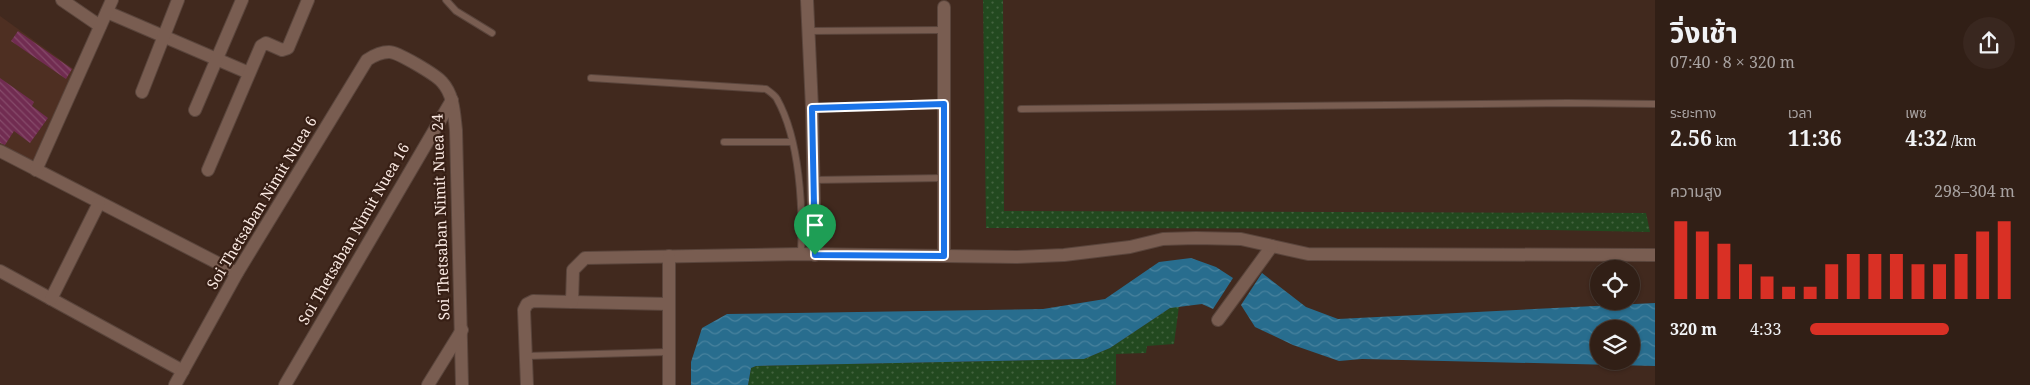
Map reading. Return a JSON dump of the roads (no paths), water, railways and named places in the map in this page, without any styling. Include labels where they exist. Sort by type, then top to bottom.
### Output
[{"type":"street","points":[[62,0],[100,26]]},
{"type":"street","points":[[142,92],[178,0]]},
{"type":"street","points":[[195,110],[242,0]]},
{"type":"street","points":[[208,170],[263,44],[266,43],[282,50],[288,48],[308,0]]},
{"type":"street","points":[[807,0],[812,108],[815,255]]},
{"type":"street","points":[[36,170],[110,6],[163,37],[250,72]]},
{"type":"street","points":[[944,6],[944,256]]},
{"type":"street","name":"Soi Thetsaban Nimit Nuea 24","points":[[389,52],[408,59],[442,82],[452,100],[456,130],[462,385]]},
{"type":"street","name":"Soi Thetsaban Nimit Nuea 6","points":[[175,385],[237,273],[367,60],[373,56],[389,52]]},
{"type":"street","name":"Soi Thetsaban Nimit Nuea 16","points":[[284,385],[452,100]]},
{"type":"street","points":[[0,151],[237,273]]},
{"type":"street","points":[[51,299],[99,203]]},
{"type":"street","points":[[572,302],[573,270],[585,258],[801,254],[1064,255],[1130,247],[1163,239],[1196,238],[1241,239],[1308,254],[1655,255]]},
{"type":"street","points":[[1218,320],[1272,246]]},
{"type":"street","points":[[669,256],[669,385]]},
{"type":"street","points":[[0,271],[183,371]]},
{"type":"street","points":[[526,385],[524,310],[527,304],[533,301],[669,304]]},
{"type":"street","points":[[428,385],[462,330]]},
{"type":"lane","points":[[446,0],[456,11],[492,33]]},
{"type":"lane","points":[[809,31],[944,30]]},
{"type":"lane","points":[[590,78],[766,89],[776,97],[792,142],[802,215],[801,254]]},
{"type":"lane","points":[[1021,109],[1567,103],[1655,104]]},
{"type":"lane","points":[[812,108],[944,104]]},
{"type":"lane","points":[[724,142],[792,142]]},
{"type":"lane","points":[[813,180],[944,178]]},
{"type":"lane","points":[[526,356],[668,352]]},
{"type":"water","points":[[1191,258],[1216,267],[1233,278],[1213,309],[1202,304],[1170,308],[1110,348],[1084,359],[756,366],[751,368],[748,385],[691,385],[691,362],[702,328],[727,314],[1043,309],[1105,299],[1159,262]]},
{"type":"water","points":[[1262,273],[1306,307],[1338,319],[1590,306],[1590,310],[1640,310],[1640,304],[1655,303],[1655,366],[1640,366],[1640,320],[1590,320],[1590,364],[1362,359],[1339,361],[1293,345],[1255,327],[1241,305]]}]
